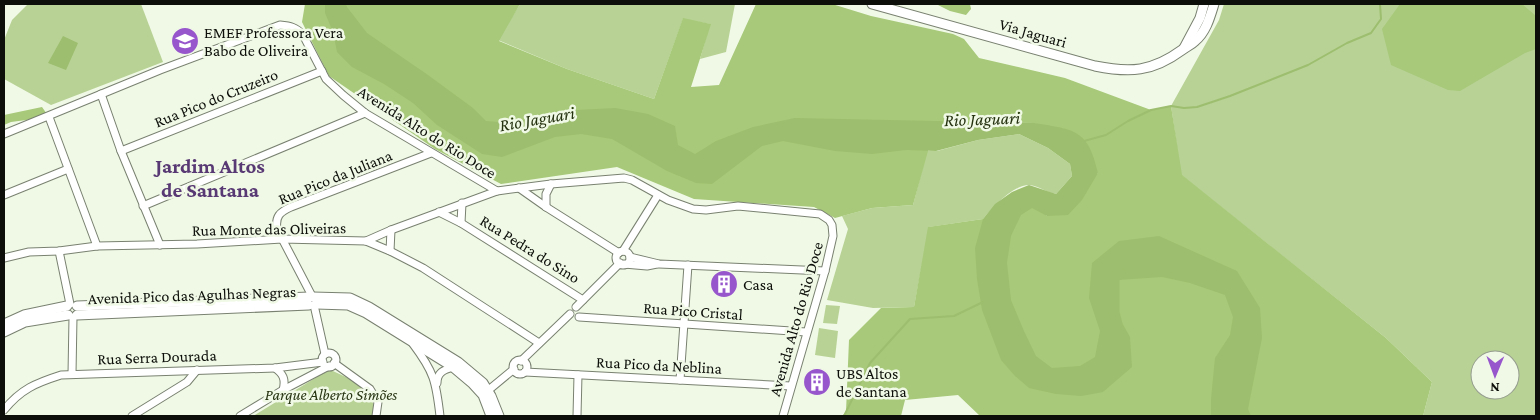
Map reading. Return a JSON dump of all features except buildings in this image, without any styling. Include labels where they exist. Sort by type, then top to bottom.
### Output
[{"type":"street","name":"Via Jaguari","points":[[872,4],[1113,70],[1138,70],[1149,68],[1168,60],[1196,40],[1209,22],[1214,4]]},
{"type":"street","name":"Via Jaguari","points":[[1184,48],[1200,18],[1204,4]]},
{"type":"street","name":"Avenida Alto do Rio Doce","points":[[4,134],[160,70],[280,25],[292,26],[303,35],[322,71],[333,86],[365,113],[497,191],[624,178],[632,180],[658,195],[693,209],[706,210],[738,206],[820,214],[828,220],[833,230],[826,271],[806,332],[783,416]]},
{"type":"street","name":"Rua Pico do Cruzeiro","points":[[121,151],[322,71]]},
{"type":"street","points":[[101,94],[121,151],[160,245]]},
{"type":"street","points":[[143,206],[365,113]]},
{"type":"street","points":[[49,117],[97,246]]},
{"type":"street","name":"Rua Pico da Juliana","points":[[376,416],[378,402],[370,389],[328,361],[312,301],[282,240],[275,221],[283,211],[431,153]]},
{"type":"street","points":[[4,195],[68,169]]},
{"type":"street","points":[[546,207],[546,194],[551,184]]},
{"type":"street","points":[[519,188],[546,207],[621,252],[629,254],[630,257],[659,264]]},
{"type":"street","points":[[366,241],[497,191]]},
{"type":"street","points":[[658,195],[617,259],[622,264],[826,271]]},
{"type":"street","name":"Rua Pedra do Sino","points":[[461,223],[462,203]]},
{"type":"street","name":"Rua Pedra do Sino","points":[[439,212],[461,223],[583,300]]},
{"type":"street","points":[[390,251],[391,230]]},
{"type":"street","name":"Rua Monte das Oliveiras","points":[[4,258],[29,252],[59,251],[97,246],[282,240],[366,241],[423,268],[539,343]]},
{"type":"street","points":[[59,251],[72,310],[72,374]]},
{"type":"street","points":[[519,372],[515,363],[521,360],[570,314],[572,309],[622,264],[629,261],[630,257]]},
{"type":"street","points":[[680,380],[688,265]]},
{"type":"street","name":"Avenida Pico das Agulhas Negras","points":[[4,324],[24,315],[72,310],[350,298],[370,307],[458,362],[478,378],[499,416]]},
{"type":"street","name":"Avenida Pico das Agulhas Negras","points":[[312,301],[348,305],[366,313],[453,367],[486,393],[491,416]]},
{"type":"street","points":[[570,314],[574,318],[579,317],[580,310],[576,307]]},
{"type":"street","name":"Avenida Pico das Agulhas Negras","points":[[4,332],[25,322],[72,310]]},
{"type":"street","name":"Rua Pico Cristal","points":[[579,317],[806,332]]},
{"type":"street","points":[[413,343],[426,361],[437,386]]},
{"type":"street","points":[[486,393],[501,381],[527,366],[521,360]]},
{"type":"street","points":[[240,416],[308,377],[328,361]]},
{"type":"street","name":"Rua Serra Dourada","points":[[4,410],[34,384],[61,375],[275,368],[328,361]]},
{"type":"street","points":[[440,416],[437,377],[441,372],[453,367]]},
{"type":"street","points":[[275,368],[284,376],[283,390]]},
{"type":"street","points":[[132,416],[187,382],[197,370]]},
{"type":"street","name":"Rua Pico da Neblina","points":[[519,372],[791,386]]},
{"type":"street","points":[[577,416],[578,375]]},
{"type":"green space","points":[[28,4],[141,4],[163,62],[51,105],[4,79],[4,40],[12,20]]},
{"type":"green space","points":[[520,4],[735,4],[726,52],[700,59],[710,24],[683,19],[654,99],[567,69],[498,40]]},
{"type":"green space","points":[[1224,4],[1536,4],[1536,416],[1423,416],[1432,382],[1386,338],[1181,175],[1171,106],[1219,20]]},
{"type":"green space","points":[[1019,134],[1048,148],[1070,164],[1072,176],[1056,194],[1030,185],[1024,186],[1017,188],[1004,197],[983,219],[929,227],[914,307],[873,308],[827,300],[848,229],[842,216],[872,208],[913,205],[927,151],[937,151],[978,140]]},
{"type":"green space","points":[[826,305],[840,306],[837,324],[823,323]]},
{"type":"green space","points":[[819,328],[838,331],[835,358],[815,355]]},
{"type":"green space","name":"Parque Alberto Simões","points":[[331,370],[355,382],[371,395],[373,400],[372,416],[253,416],[320,375]]},
{"type":"shaded area","points":[[305,4],[520,4],[499,41],[567,69],[654,99],[683,18],[711,24],[691,87],[719,85],[756,4],[832,4],[871,16],[953,34],[964,39],[979,58],[1065,78],[1151,110],[1171,106],[1182,175],[1386,338],[1432,382],[1423,416],[980,416],[958,395],[905,400],[901,416],[842,416],[846,412],[849,340],[881,308],[914,307],[928,227],[983,219],[1029,199],[1047,216],[1098,173],[1035,123],[936,122],[913,205],[872,208],[835,218],[814,207],[694,199],[617,167],[501,184],[435,149],[329,76],[302,22]]},
{"type":"shaded area","points":[[936,4],[970,4],[971,9],[966,15],[950,11]]},
{"type":"shaded area","points":[[1400,4],[1522,4],[1536,16],[1536,49],[1525,53],[1460,91],[1448,90],[1391,65],[1382,29]]},
{"type":"shaded area","points":[[42,107],[49,117],[11,122],[4,125],[4,115]]},
{"type":"water","points":[[325,4],[346,4],[367,33],[473,108],[486,121],[510,123],[576,110],[615,108],[648,114],[675,126],[678,145],[695,154],[716,141],[753,127],[795,118],[1035,123],[1070,130],[1078,134],[1090,148],[1098,173],[1082,200],[1068,215],[1047,216],[1032,208],[1021,215],[1011,236],[1007,263],[1011,300],[1036,356],[1052,368],[1080,366],[1095,357],[1100,331],[1089,298],[1092,263],[1119,241],[1159,236],[1237,271],[1260,308],[1262,338],[1248,409],[1251,416],[1211,416],[1215,358],[1230,335],[1233,317],[1225,295],[1190,283],[1162,277],[1118,280],[1109,293],[1112,305],[1130,337],[1132,367],[1103,392],[1081,396],[1056,394],[1029,388],[1001,360],[982,310],[977,279],[975,248],[983,219],[995,204],[1012,192],[1029,185],[1056,194],[1072,176],[1070,164],[1048,148],[1019,134],[978,140],[936,151],[906,150],[872,154],[835,151],[783,141],[762,146],[712,184],[696,183],[667,171],[612,139],[581,134],[555,137],[502,157],[482,154],[437,125],[413,103],[384,84],[352,67],[337,52],[333,32],[325,13]]},
{"type":"water","points":[[63,36],[78,43],[66,70],[48,63]]},
{"type":"waterway","points":[[1084,141],[1106,135],[1128,121],[1151,110],[1171,106],[1197,107],[1308,65],[1347,43],[1371,33],[1381,19],[1380,4]]},
{"type":"waterway","name":"Rio Jaguari","points":[[1117,324],[1114,312],[1114,278],[1120,273]]},
{"type":"waterway","points":[[844,416],[870,363],[910,319],[954,316],[983,302]]},
{"type":"place","name":"EMEF Professora Vera Babo de Oliveira","points":[[185,41]]},
{"type":"place","name":"Casa","points":[[724,284]]},
{"type":"place","name":"UBS Altos de Santana","points":[[817,382]]},
{"type":"district","name":"Jardim Altos de Santana","points":[[210,178]]}]
